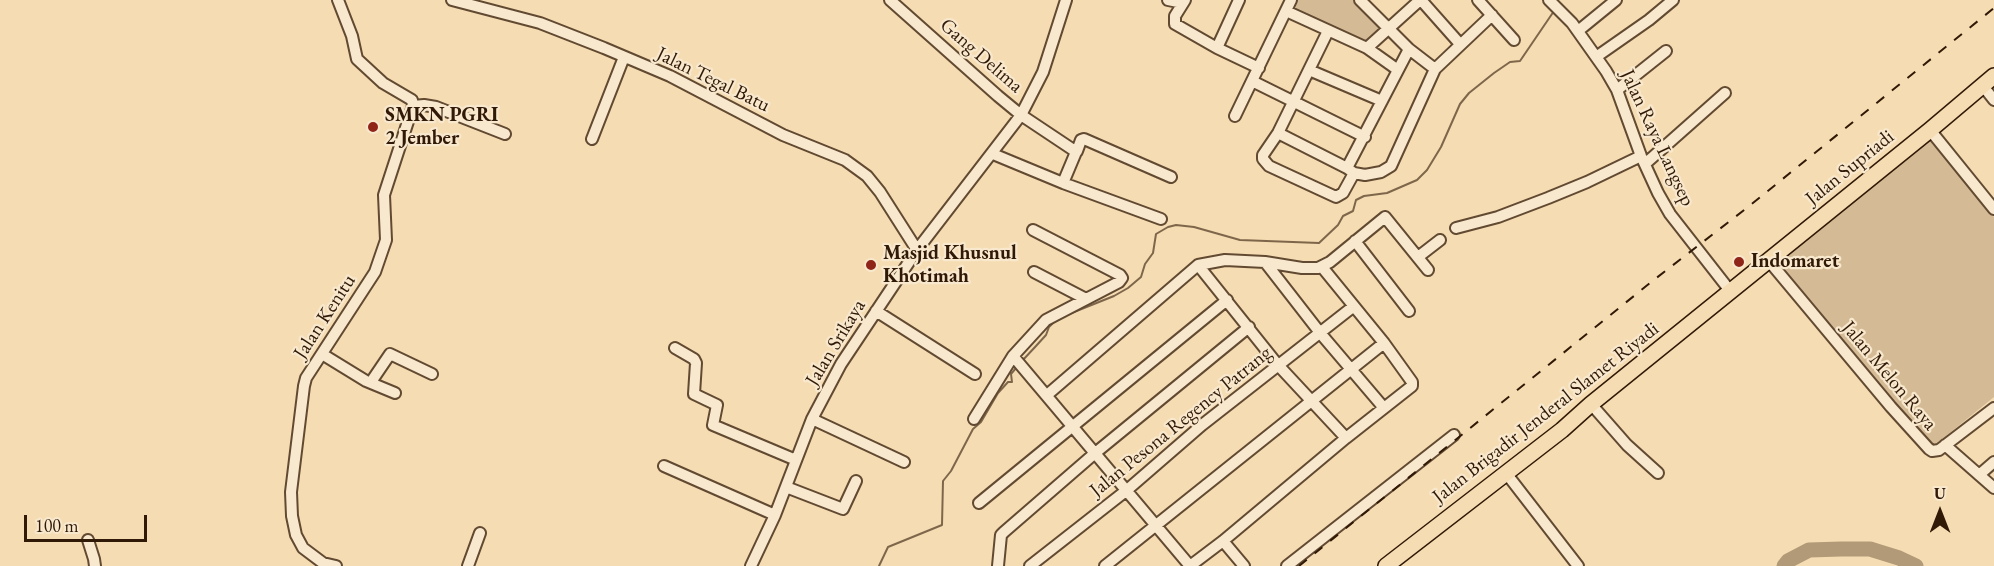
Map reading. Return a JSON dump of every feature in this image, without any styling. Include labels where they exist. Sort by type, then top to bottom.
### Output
[{"type":"main road","name":"Jalan Supriadi","points":[[1731,292],[1988,81]]},
{"type":"main road","name":"Jalan Brigadir Jenderal Slamet Riyadi","points":[[1386,566],[1562,430],[1731,292]]},
{"type":"street","points":[[338,0],[352,36],[357,59],[383,83],[412,100],[413,106],[436,107],[505,134]]},
{"type":"street","name":"Jalan Tegal Batu","points":[[452,0],[540,23],[624,57],[670,76],[783,135],[854,165],[880,192],[917,250]]},
{"type":"street","name":"Gang Delima","points":[[890,0],[1021,115],[1076,152]]},
{"type":"street","name":"Jalan Srikaya","points":[[751,566],[775,515],[812,419],[841,364],[917,250],[1021,115],[1043,72],[1066,0]]},
{"type":"street","points":[[1168,0],[1187,1]]},
{"type":"street","points":[[1217,48],[1239,0]]},
{"type":"street","points":[[1360,0],[1409,49],[1435,69]]},
{"type":"street","points":[[1367,48],[1420,0],[1460,44]]},
{"type":"street","points":[[1478,0],[1514,40]]},
{"type":"street","name":"Jalan Raya Langsep","points":[[1549,0],[1578,31],[1617,90],[1643,159],[1670,214],[1731,292]]},
{"type":"street","points":[[1578,31],[1616,0]]},
{"type":"street","points":[[1596,57],[1673,0]]},
{"type":"street","points":[[1187,1],[1174,19],[1174,23],[1217,48],[1259,68]]},
{"type":"street","points":[[1235,116],[1259,68],[1286,4],[1328,31],[1367,48],[1398,70]]},
{"type":"street","points":[[1278,133],[1351,171],[1369,175],[1381,172],[1391,166],[1435,69],[1492,15]]},
{"type":"street","points":[[1328,31],[1278,133],[1262,156],[1263,161],[1269,166],[1336,197],[1343,193],[1365,137],[1409,49]]},
{"type":"street","points":[[1617,90],[1666,51]]},
{"type":"street","points":[[592,139],[624,57]]},
{"type":"street","points":[[1309,70],[1382,101]]},
{"type":"street","points":[[1252,81],[1365,137]]},
{"type":"street","points":[[1988,81],[1994,100]]},
{"type":"street","points":[[1456,228],[1498,217],[1643,159],[1725,93]]},
{"type":"street","name":"Jalan Kenitu","points":[[336,566],[323,564],[298,543],[292,516],[291,492],[304,386],[306,378],[379,263],[386,240],[384,195],[413,106]]},
{"type":"street","points":[[1930,130],[1994,209]]},
{"type":"street","points":[[1063,183],[1081,140],[1084,139],[1171,177]]},
{"type":"street","points":[[993,154],[1161,219]]},
{"type":"street","points":[[1047,395],[1198,265],[1225,260],[1265,262],[1302,268],[1322,267],[1384,217],[1428,270]]},
{"type":"street","points":[[974,418],[1049,317],[1119,282],[1122,278],[1033,230]]},
{"type":"street","points":[[1418,257],[1440,240]]},
{"type":"street","points":[[1355,241],[1409,311]]},
{"type":"street","name":"Jalan Melon Raya","points":[[1769,261],[1925,446],[1934,452],[1946,446],[1994,488]]},
{"type":"street","points":[[1265,262],[1321,334],[1384,408]]},
{"type":"street","points":[[1198,265],[1278,365],[1346,438]]},
{"type":"street","points":[[1018,360],[1190,566],[1346,438],[1411,388],[1413,383],[1384,343],[1322,267]]},
{"type":"street","points":[[1034,272],[1086,299]]},
{"type":"street","points":[[979,503],[1227,300]]},
{"type":"street","name":"Jalan Pesona Regency Patrang","points":[[1030,566],[1127,490],[1202,425],[1354,306]]},
{"type":"street","points":[[876,311],[975,374]]},
{"type":"street","points":[[998,566],[1001,535],[1094,453],[1248,327]]},
{"type":"street","points":[[1105,566],[1384,343]]},
{"type":"street","points":[[675,348],[694,359],[696,363],[694,394],[717,405],[713,425],[796,460]]},
{"type":"street","points":[[322,354],[395,393]]},
{"type":"street","points":[[371,382],[390,354],[432,374]]},
{"type":"street","points":[[1591,404],[1627,445],[1658,473]]},
{"type":"street","points":[[1946,446],[1994,408]]},
{"type":"street","points":[[812,419],[904,462]]},
{"type":"street","points":[[1287,566],[1454,435]]},
{"type":"street","points":[[1978,475],[1994,462]]},
{"type":"street","points":[[664,466],[775,515]]},
{"type":"street","points":[[1506,473],[1578,566]]},
{"type":"street","points":[[786,487],[843,509],[856,481]]},
{"type":"street","points":[[468,566],[480,533]]},
{"type":"street","points":[[88,540],[95,566]]},
{"type":"street","points":[[1223,541],[1245,566]]},
{"type":"shaded area","points":[[1292,0],[1359,0],[1389,28],[1366,48],[1287,11]]},
{"type":"shaded area","points":[[1930,139],[1994,217],[1994,397],[1930,449],[1777,263]]},
{"type":"waterway","points":[[1064,316],[1114,296],[1141,277],[1145,264],[1153,253],[1156,234],[1168,227],[1176,225],[1194,227],[1240,240],[1319,243],[1338,225],[1343,216],[1353,211],[1356,200],[1364,196],[1387,193],[1417,180],[1427,170],[1441,147],[1460,104],[1469,93],[1494,73],[1510,62],[1520,61],[1554,11]]},
{"type":"waterway","points":[[1022,361],[1046,335],[1049,327],[1056,320]]},
{"type":"waterway","points":[[879,566],[888,547],[942,525],[943,481],[951,471],[973,429],[981,422],[998,393],[1008,382],[1012,382],[1011,374],[1016,368]]},
{"type":"waterway","points":[[1784,566],[1788,561],[1809,550],[1841,549],[1870,549],[1916,566]]},
{"type":"railway","points":[[1299,566],[1994,8]]},
{"type":"place","name":"SMKN PGRI 2 Jember","points":[[373,127]]},
{"type":"place","name":"Indomaret","points":[[1739,262]]},
{"type":"place","name":"Masjid Khusnul Khotimah","points":[[871,265]]}]
